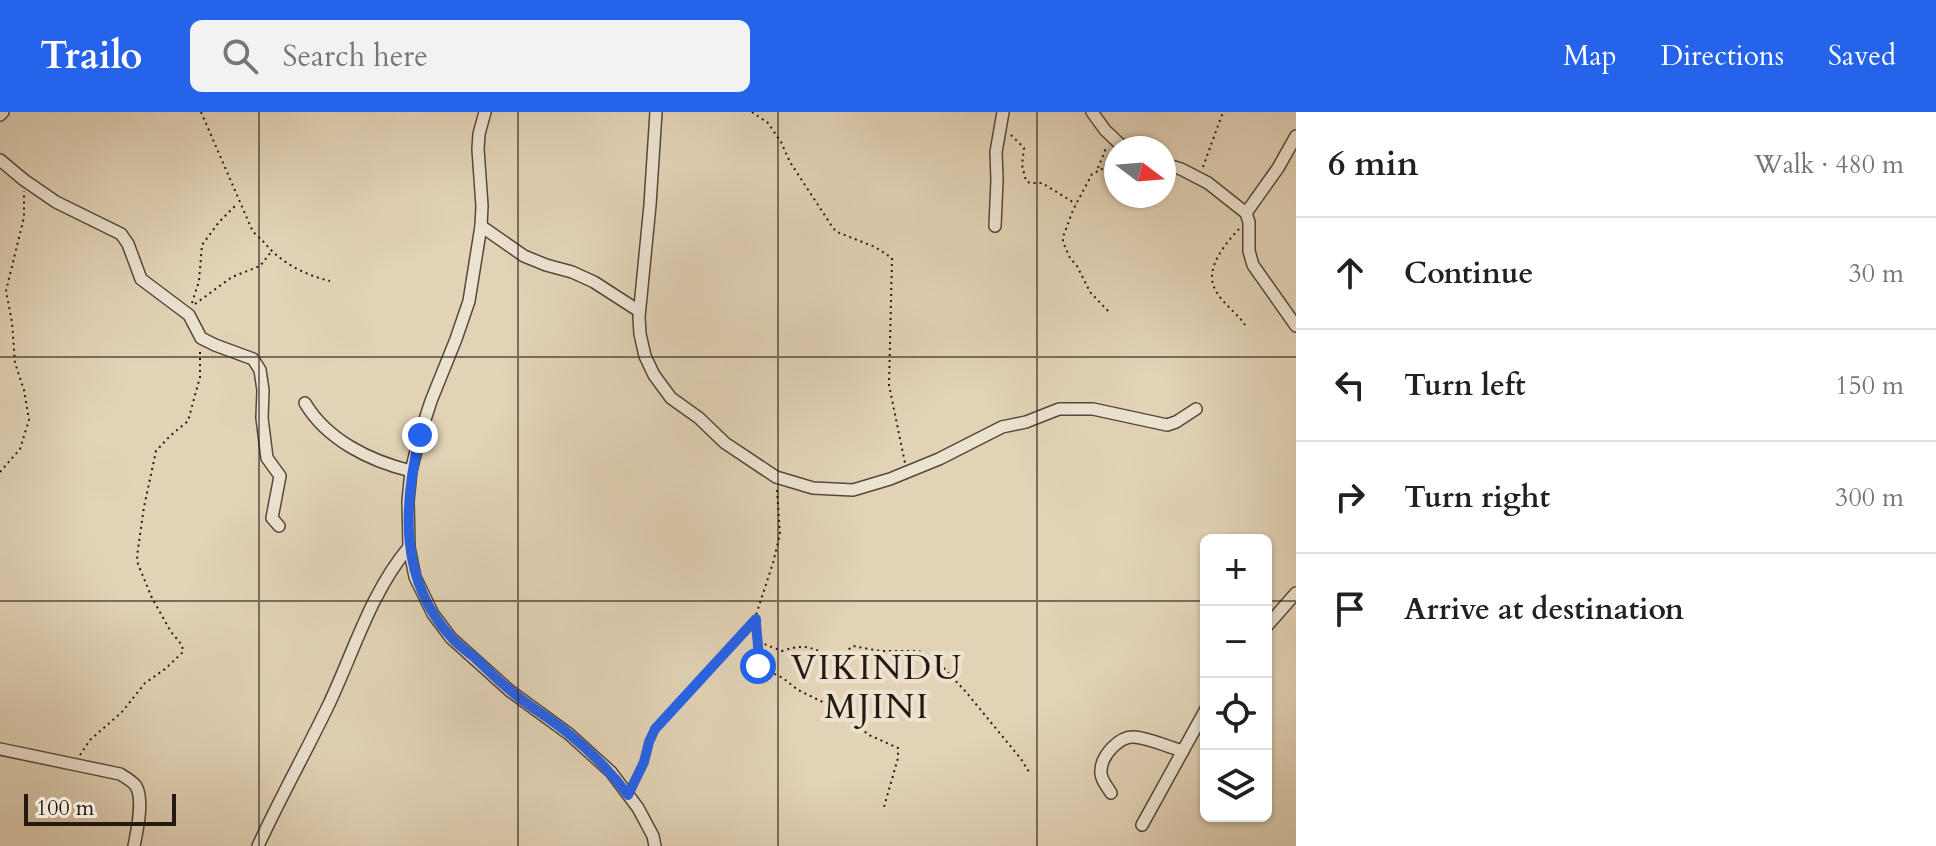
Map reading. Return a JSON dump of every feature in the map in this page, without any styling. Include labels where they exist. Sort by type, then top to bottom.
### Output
[{"type":"street","points":[[485,112],[478,149],[481,226],[469,301],[431,401],[411,471],[409,547],[415,577],[433,614],[451,638],[510,691],[569,734],[611,772],[638,808],[654,841]]},
{"type":"street","points":[[656,112],[639,311],[645,356],[671,398],[699,418],[725,443],[776,477],[813,488],[853,490],[939,459],[1002,427],[1026,422],[1059,409],[1093,409],[1167,425],[1196,409]]},
{"type":"street","points":[[995,226],[996,152],[1003,112]]},
{"type":"street","points":[[1092,112],[1110,135]]},
{"type":"street","points":[[1296,136],[1247,216],[1253,265],[1296,326]]},
{"type":"street","points":[[0,160],[56,202],[121,234],[141,279],[189,315],[201,338],[253,359],[260,370],[263,390],[262,418],[267,458],[280,476],[272,518],[279,526]]},
{"type":"street","points":[[1176,168],[1208,183],[1247,216]]},
{"type":"street","points":[[481,226],[524,256],[594,282],[639,311]]},
{"type":"street","points":[[305,403],[314,418],[330,433],[381,463],[411,471]]},
{"type":"street","points":[[258,846],[369,612],[393,566],[409,547]]},
{"type":"street","points":[[1272,620],[1296,593]]},
{"type":"street","points":[[1142,825],[1200,720]]},
{"type":"street","points":[[1111,793],[1100,772],[1115,745],[1126,738],[1138,738],[1183,751]]},
{"type":"street","points":[[0,749],[120,774],[135,784],[139,810],[134,846]]},
{"type":"path","points":[[201,112],[253,232],[272,251],[302,272],[330,281]]},
{"type":"path","points":[[752,112],[768,123],[833,228],[892,258],[889,385],[907,472]]},
{"type":"path","points":[[1199,179],[1223,112]]},
{"type":"path","points":[[1002,126],[1024,148],[1022,165],[1026,181],[1042,183],[1076,204]]},
{"type":"path","points":[[1097,170],[1110,135]]},
{"type":"path","points":[[1104,167],[1090,177],[1067,225],[1063,242],[1090,292],[1108,311]]},
{"type":"path","points":[[0,472],[20,449],[29,420],[15,363],[6,291],[24,217],[24,180]]},
{"type":"path","points":[[239,202],[202,245],[199,281],[190,308],[232,277],[260,266],[272,251]]},
{"type":"path","points":[[1245,325],[1217,293],[1211,275],[1221,252],[1247,216]]},
{"type":"path","points":[[75,765],[90,740],[122,712],[145,683],[183,652],[182,645],[152,598],[137,556],[156,451],[188,421],[200,377],[201,338]]},
{"type":"path","points":[[776,477],[780,534],[756,619],[758,667],[835,708],[869,735],[898,748],[884,807]]},
{"type":"path","points":[[628,795],[655,729],[756,619]]},
{"type":"path","points":[[758,642],[782,651],[805,646],[839,657],[853,646],[880,651],[919,651],[940,664],[966,692],[1029,772]]},
{"type":"district","name":"VIKINDU MJINI","points":[[877,688]]},
{"type":"route","points":[[420,435],[411,471],[408,501],[409,547],[415,577],[433,614],[451,638],[510,691],[569,734],[611,772],[628,795],[655,729],[756,619],[758,666]]}]
